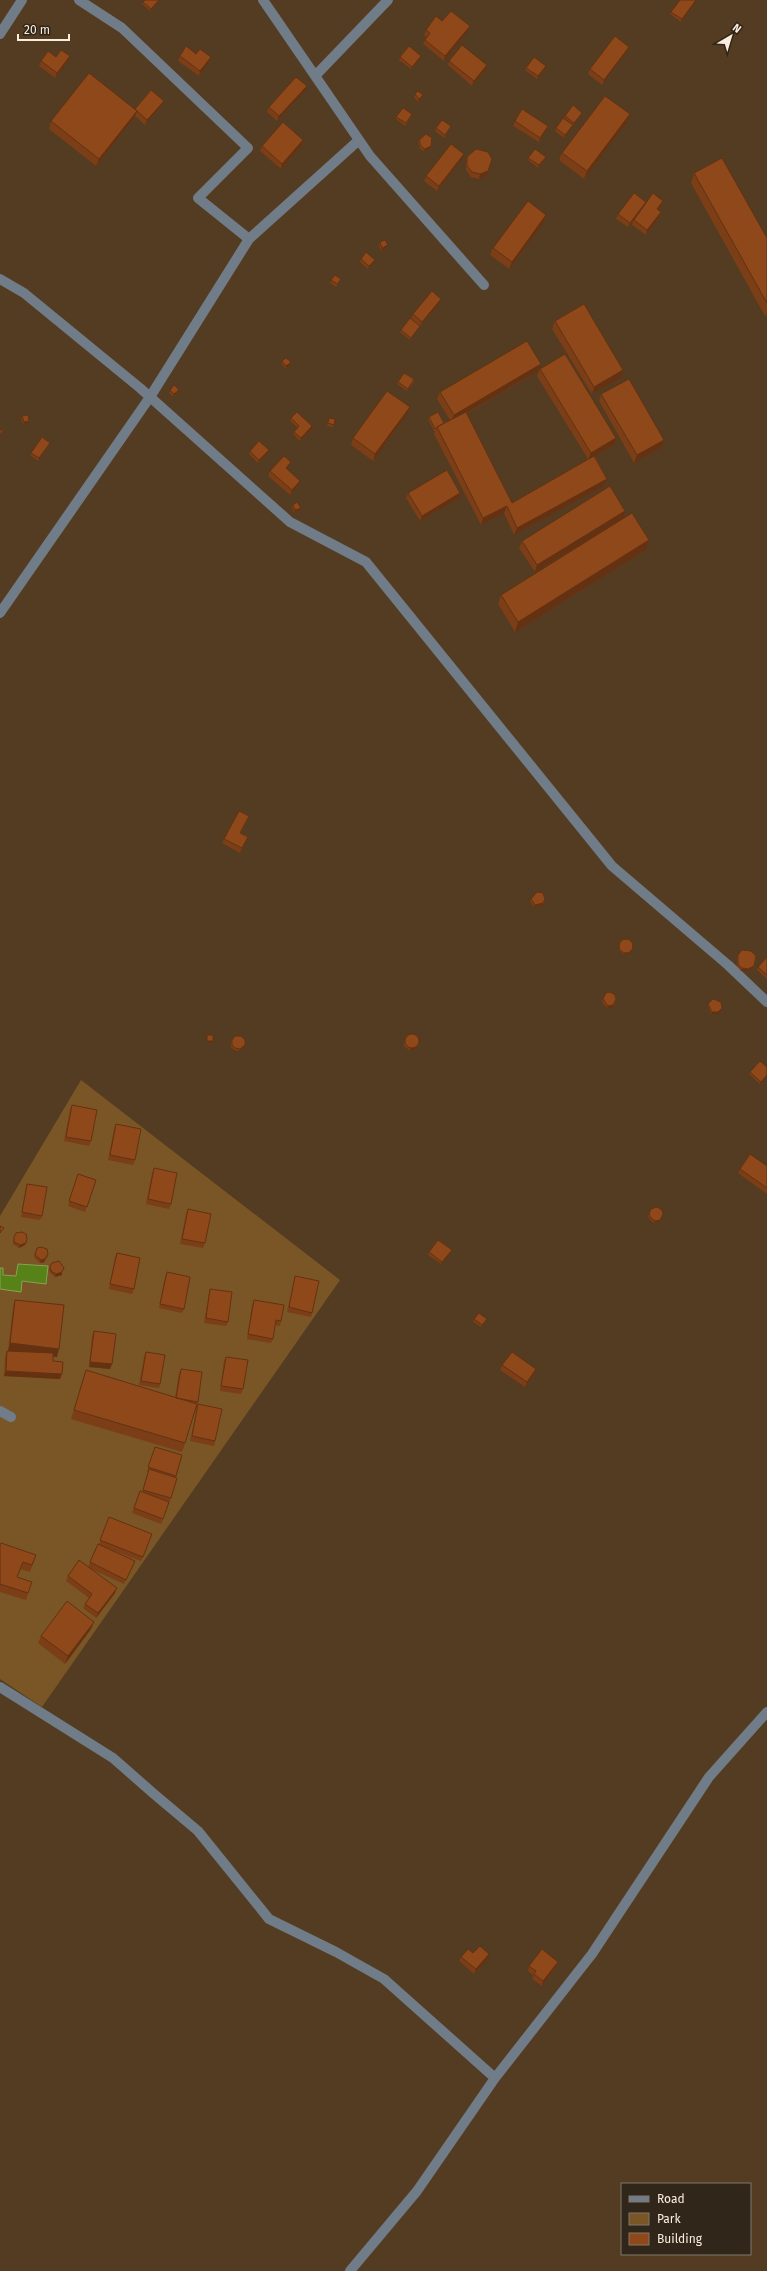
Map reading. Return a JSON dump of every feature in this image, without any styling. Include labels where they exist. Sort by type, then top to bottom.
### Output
[{"type":"street","points":[[0,34],[22,0]]},
{"type":"street","points":[[79,0],[122,28],[248,148],[198,198],[249,239]]},
{"type":"street","points":[[263,0],[370,156],[484,284]]},
{"type":"street","points":[[315,76],[388,0]]},
{"type":"street","points":[[0,613],[150,397],[249,239],[359,140]]},
{"type":"street","points":[[0,279],[24,293],[150,397],[290,522],[366,562],[612,866],[728,965],[767,1002]]},
{"type":"street","points":[[0,1411],[11,1417]]},
{"type":"street","points":[[0,1687],[113,1758],[198,1831],[269,1919],[336,1952],[384,1979],[495,2078]]},
{"type":"street","points":[[350,2271],[417,2191],[495,2078],[592,1954],[709,1777],[767,1712]]},
{"type":"green space","points":[[81,1080],[340,1280],[42,1707],[0,1679],[0,1216]]},
{"type":"shaded area","points":[[18,1264],[48,1266],[46,1284],[22,1281],[21,1292],[0,1289],[0,1268],[3,1268],[3,1275],[16,1276]]},
{"type":"building","points":[[145,0],[159,0],[151,9],[143,2]]},
{"type":"building","points":[[680,0],[696,0],[682,19],[671,12]]},
{"type":"building","points":[[451,11],[470,26],[445,56],[425,40],[430,33],[426,30],[436,16],[442,21]]},
{"type":"building","points":[[615,36],[629,47],[604,80],[590,69]]},
{"type":"building","points":[[462,45],[487,65],[474,81],[449,61]]},
{"type":"building","points":[[186,46],[196,54],[200,49],[211,57],[200,71],[180,56]]},
{"type":"building","points":[[409,46],[421,56],[412,67],[400,57]]},
{"type":"building","points":[[61,50],[70,56],[57,73],[41,61],[48,51],[56,57]]},
{"type":"building","points":[[534,57],[546,66],[538,76],[526,68]]},
{"type":"building","points":[[89,73],[137,111],[99,159],[51,121]]},
{"type":"building","points":[[296,77],[307,86],[279,116],[269,107]]},
{"type":"building","points":[[151,90],[164,101],[147,120],[135,109]]},
{"type":"building","points":[[418,91],[423,95],[419,99],[415,94]]},
{"type":"building","points":[[605,96],[630,114],[587,171],[562,153]]},
{"type":"building","points":[[573,105],[582,113],[574,123],[565,116]]},
{"type":"building","points":[[403,108],[412,114],[406,123],[396,117]]},
{"type":"building","points":[[522,109],[548,126],[540,138],[515,121]]},
{"type":"building","points":[[563,118],[573,125],[565,135],[556,128]]},
{"type":"building","points":[[442,120],[451,126],[445,135],[436,128]]},
{"type":"building","points":[[283,122],[303,140],[282,164],[262,146]]},
{"type":"building","points":[[426,134],[432,138],[431,146],[425,149],[421,146],[419,140]]},
{"type":"building","points":[[451,144],[464,154],[439,186],[426,176]]},
{"type":"building","points":[[476,149],[488,152],[492,159],[488,171],[480,174],[472,172],[467,166],[467,157]]},
{"type":"building","points":[[535,149],[546,157],[539,165],[528,158]]},
{"type":"building","points":[[722,158],[767,238],[767,303],[694,173]]},
{"type":"building","points":[[634,193],[646,202],[630,223],[618,214]]},
{"type":"building","points":[[653,193],[663,201],[657,209],[661,212],[647,230],[634,220]]},
{"type":"building","points":[[528,201],[546,215],[512,262],[493,248]]},
{"type":"building","points":[[385,240],[388,245],[382,248],[380,242]]},
{"type":"building","points":[[366,252],[375,260],[369,266],[361,259]]},
{"type":"building","points":[[335,275],[341,279],[337,284],[331,280]]},
{"type":"building","points":[[432,291],[441,299],[422,322],[413,314]]},
{"type":"building","points":[[584,304],[623,370],[594,387],[555,321]]},
{"type":"building","points":[[410,318],[420,326],[411,338],[401,330]]},
{"type":"building","points":[[527,341],[541,364],[454,415],[440,392]]},
{"type":"building","points":[[565,354],[616,438],[591,453],[540,369]]},
{"type":"building","points":[[286,358],[291,362],[286,366],[282,361]]},
{"type":"building","points":[[404,373],[414,379],[408,389],[398,382]]},
{"type":"building","points":[[629,379],[664,440],[637,455],[601,394]]},
{"type":"building","points":[[174,385],[179,390],[174,394],[170,390]]},
{"type":"building","points":[[387,391],[410,407],[375,454],[353,438]]},
{"type":"building","points":[[297,412],[312,426],[301,438],[294,432],[299,426],[291,418]]},
{"type":"building","points":[[438,412],[444,423],[435,429],[429,417]]},
{"type":"building","points":[[466,412],[512,503],[594,456],[607,479],[517,528],[507,506],[483,518],[437,427]]},
{"type":"building","points":[[28,415],[29,421],[24,422],[22,416]]},
{"type":"building","points":[[329,418],[335,419],[334,425],[328,423]]},
{"type":"building","points":[[42,437],[50,443],[39,458],[31,453]]},
{"type":"building","points":[[259,441],[269,450],[259,460],[250,451]]},
{"type":"building","points":[[284,456],[291,462],[286,468],[300,481],[292,490],[270,471]]},
{"type":"building","points":[[447,470],[460,493],[422,516],[408,493]]},
{"type":"building","points":[[610,486],[625,511],[537,565],[522,541]]},
{"type":"building","points":[[297,502],[301,508],[295,510],[293,505]]},
{"type":"building","points":[[632,513],[649,540],[518,622],[501,595]]},
{"type":"building","points":[[239,811],[249,816],[240,833],[248,837],[242,848],[224,839]]},
{"type":"building","points":[[537,892],[543,893],[545,899],[543,903],[535,905],[531,899]]},
{"type":"building","points":[[626,939],[631,941],[633,946],[631,951],[626,953],[621,951],[619,946],[621,941]]},
{"type":"building","points":[[742,950],[751,951],[756,956],[754,966],[748,969],[742,968],[738,964],[738,955]]},
{"type":"building","points":[[767,957],[767,975],[758,967]]},
{"type":"building","points":[[610,992],[615,995],[616,999],[613,1005],[608,1006],[603,999],[606,993]]},
{"type":"building","points":[[713,999],[721,1002],[722,1008],[718,1012],[712,1012],[708,1004]]},
{"type":"building","points":[[412,1034],[417,1036],[419,1041],[417,1046],[412,1048],[407,1046],[405,1041],[407,1036]]},
{"type":"building","points":[[207,1035],[213,1035],[213,1041],[207,1041]]},
{"type":"building","points":[[235,1036],[241,1036],[245,1040],[245,1045],[240,1049],[235,1048],[232,1045],[232,1040]]},
{"type":"building","points":[[760,1061],[767,1067],[767,1075],[761,1082],[750,1072]]},
{"type":"building","points":[[72,1105],[97,1110],[91,1141],[66,1137]]},
{"type":"building","points":[[116,1124],[141,1129],[135,1160],[110,1155]]},
{"type":"building","points":[[750,1154],[767,1166],[767,1188],[740,1169]]},
{"type":"building","points":[[154,1168],[177,1173],[171,1204],[148,1199]]},
{"type":"building","points":[[78,1174],[96,1180],[87,1207],[69,1201]]},
{"type":"building","points":[[27,1184],[47,1187],[42,1216],[22,1212]]},
{"type":"building","points":[[657,1207],[662,1210],[663,1214],[660,1220],[655,1221],[649,1214],[651,1209]]},
{"type":"building","points":[[188,1209],[211,1214],[205,1243],[182,1239]]},
{"type":"building","points":[[0,1226],[4,1228],[0,1233]]},
{"type":"building","points":[[22,1232],[26,1234],[27,1239],[26,1243],[20,1245],[14,1242],[14,1237],[16,1233]]},
{"type":"building","points":[[438,1240],[452,1250],[442,1262],[429,1252]]},
{"type":"building","points":[[41,1247],[47,1249],[48,1254],[45,1259],[41,1260],[35,1255],[37,1248]]},
{"type":"building","points":[[117,1253],[140,1258],[134,1289],[110,1284]]},
{"type":"building","points":[[59,1261],[64,1268],[62,1272],[56,1274],[51,1271],[50,1266],[52,1263]]},
{"type":"building","points":[[167,1272],[190,1277],[184,1309],[160,1304]]},
{"type":"building","points":[[295,1276],[319,1281],[312,1313],[289,1307]]},
{"type":"building","points":[[210,1289],[232,1292],[228,1322],[206,1318]]},
{"type":"building","points":[[15,1300],[64,1305],[59,1349],[10,1343]]},
{"type":"building","points":[[254,1300],[284,1305],[281,1321],[276,1320],[273,1339],[248,1334]]},
{"type":"building","points":[[479,1313],[487,1319],[482,1325],[474,1319]]},
{"type":"building","points":[[94,1331],[116,1334],[112,1364],[90,1362]]},
{"type":"building","points":[[7,1351],[53,1353],[53,1361],[63,1362],[62,1374],[6,1371]]},
{"type":"building","points":[[146,1352],[165,1355],[160,1384],[141,1381]]},
{"type":"building","points":[[512,1352],[536,1369],[527,1382],[502,1365]]},
{"type":"building","points":[[226,1357],[248,1360],[243,1389],[221,1386]]},
{"type":"building","points":[[181,1369],[202,1372],[198,1402],[176,1398]]},
{"type":"building","points":[[86,1370],[197,1404],[185,1443],[74,1410]]},
{"type":"building","points":[[198,1404],[222,1409],[215,1441],[192,1436]]},
{"type":"building","points":[[155,1447],[182,1455],[176,1476],[148,1467]]},
{"type":"building","points":[[149,1469],[177,1478],[171,1498],[143,1490]]},
{"type":"building","points":[[140,1491],[169,1502],[163,1519],[134,1508]]},
{"type":"building","points":[[109,1517],[152,1534],[143,1557],[100,1540]]},
{"type":"building","points":[[1,1543],[36,1555],[32,1565],[23,1562],[17,1577],[32,1582],[28,1593],[0,1584]]},
{"type":"building","points":[[98,1544],[135,1561],[126,1580],[90,1562]]},
{"type":"building","points":[[79,1560],[117,1588],[98,1613],[85,1604],[92,1594],[68,1576]]},
{"type":"building","points":[[67,1601],[94,1622],[68,1656],[41,1636]]},
{"type":"building","points":[[480,1946],[489,1954],[476,1969],[461,1957],[468,1949],[473,1953]]},
{"type":"building","points":[[542,1949],[558,1962],[543,1981],[534,1974],[536,1971],[529,1966]]}]
